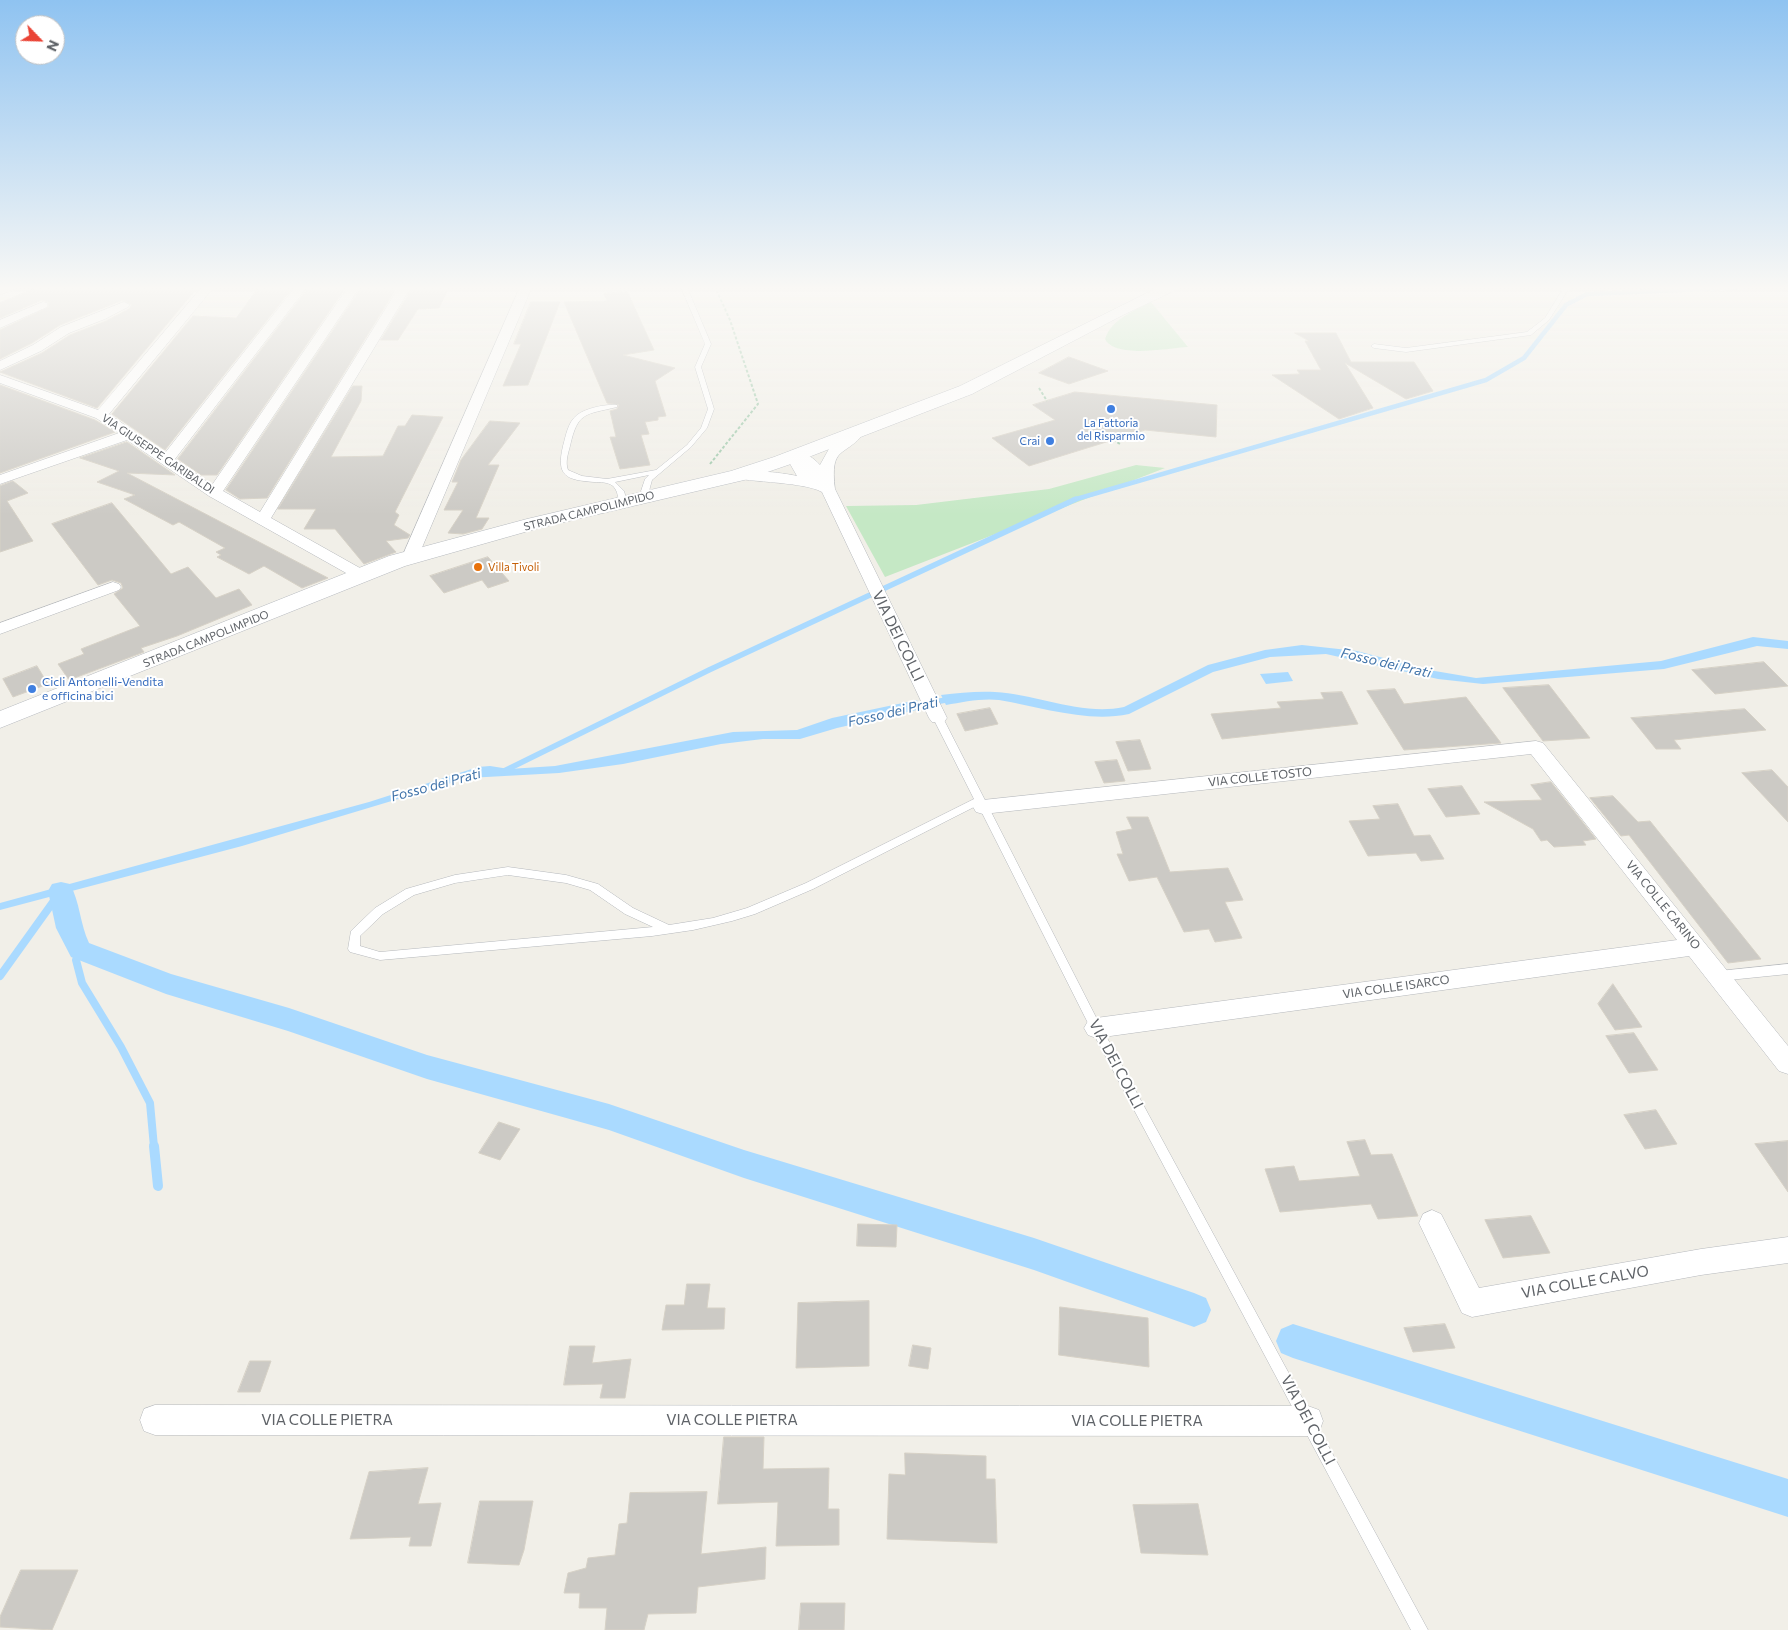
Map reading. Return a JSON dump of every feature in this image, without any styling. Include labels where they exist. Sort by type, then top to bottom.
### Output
[{"type":"street","points":[[101,415],[144,363]]},
{"type":"street","points":[[166,461],[242,363]]},
{"type":"street","points":[[214,493],[302,363]]},
{"type":"street","points":[[262,521],[359,363]]},
{"type":"street","points":[[410,557],[493,363]]},
{"type":"street","name":"STRADA CAMPOLIMPIDO","points":[[0,720],[89,686],[361,574],[410,557],[623,502],[737,476],[796,456],[971,387],[1018,363]]},
{"type":"street","name":"VIA GIUSEPPE GARIBALDI","points":[[0,379],[101,415],[214,493],[361,574]]},
{"type":"street","name":"VIA DEI COLLI","points":[[858,432],[835,450],[827,460],[825,471],[828,489],[938,718]]},
{"type":"street","points":[[0,480],[130,434]]},
{"type":"street","points":[[796,456],[796,464],[800,472],[828,489]]},
{"type":"street","points":[[737,476],[789,478],[828,489]]},
{"type":"street","points":[[0,629],[113,588]]},
{"type":"street","name":"VIA COLLE TOSTO","points":[[981,804],[1536,748]]},
{"type":"street","name":"VIA COLLE CARINO","points":[[1536,748],[1788,1064]]},
{"type":"street","name":"VIA COLLE ISARCO","points":[[1096,1028],[1695,946]]},
{"type":"street","name":"VIA COLLE CALVO","points":[[1432,1223],[1472,1303],[1701,1262],[1788,1250]]},
{"type":"street","name":"VIA COLLE PIETRA","points":[[155,1420],[1308,1421]]},
{"type":"lane","points":[[648,496],[645,490],[646,485],[656,472],[689,446],[704,428],[711,409],[698,366],[699,363]]},
{"type":"lane","points":[[615,406],[587,412],[576,418],[571,426],[563,465],[565,471],[573,476],[608,481],[656,472]]},
{"type":"lane","points":[[608,481],[623,493],[623,502]]},
{"type":"lane","name":"VIA DEI COLLI","points":[[938,718],[1096,1028],[1420,1630]]},
{"type":"lane","points":[[667,929],[629,911],[594,887],[566,879],[508,871],[455,879],[410,892],[379,911],[355,934],[354,949],[380,956],[667,929],[750,912],[981,804]]},
{"type":"lane","points":[[1718,976],[1788,969]]},
{"type":"path","points":[[705,471],[758,404],[744,363]]},
{"type":"path","points":[[1039,388],[1048,401]]},
{"type":"path","points":[[1113,440],[1120,444]]},
{"type":"green space","points":[[1136,465],[1165,468],[885,577],[846,506],[916,505],[1049,489]]},
{"type":"water","points":[[1753,637],[1788,641],[1788,649],[1757,646],[1664,669],[1483,684],[1438,679],[1326,654],[1270,657],[1213,672],[1129,714],[1097,717],[1064,713],[999,700],[972,701],[946,705],[941,695],[995,692],[1027,696],[1075,707],[1108,709],[1124,707],[1208,665],[1265,650],[1302,645],[1357,651],[1429,670],[1476,678],[1661,661]]},
{"type":"water","points":[[1288,672],[1293,681],[1266,684],[1260,674]]},
{"type":"water","points":[[917,700],[921,709],[837,728],[800,739],[763,739],[721,744],[623,764],[559,773],[468,778],[242,846],[0,910],[0,903],[369,802],[478,767],[490,766],[509,769],[555,766],[733,732],[797,730],[832,718]]},
{"type":"building","points":[[20,363],[134,363],[97,408],[0,372]]},
{"type":"building","points":[[154,363],[233,363],[165,450],[112,414]]},
{"type":"building","points":[[251,363],[294,363],[217,475],[201,475],[178,459]]},
{"type":"building","points":[[311,363],[350,363],[267,498],[240,499],[226,490]]},
{"type":"building","points":[[513,363],[536,363],[528,385],[503,386]]},
{"type":"building","points":[[590,363],[655,363],[675,368],[655,381],[666,416],[658,417],[658,420],[645,422],[649,434],[641,435],[650,465],[620,469],[610,437],[616,437],[610,411],[617,409],[619,405],[607,403]]},
{"type":"building","points":[[1058,363],[1086,363],[1108,371],[1069,384],[1039,373]]},
{"type":"building","points":[[1317,363],[1345,363],[1373,408],[1339,419],[1272,375],[1300,374],[1297,370],[1321,370]]},
{"type":"building","points":[[1345,363],[1415,363],[1433,391],[1406,399]]},
{"type":"building","points":[[0,385],[95,420],[115,432],[0,473]]},
{"type":"building","points":[[353,386],[362,386],[361,401],[331,457],[383,456],[398,426],[405,426],[412,415],[443,417],[395,512],[399,515],[394,525],[410,535],[408,538],[386,541],[396,552],[364,564],[335,529],[304,529],[316,509],[278,509]]},
{"type":"building","points":[[1075,392],[1217,405],[1216,437],[1145,430],[1029,466],[992,438],[1055,420],[1033,405]]},
{"type":"building","points":[[490,421],[520,423],[488,465],[499,465],[476,518],[489,518],[482,529],[463,534],[448,533],[463,510],[444,510],[458,482],[452,482],[461,460]]},
{"type":"building","points":[[127,442],[175,475],[127,473],[328,578],[302,588],[264,566],[249,574],[217,557],[221,555],[216,552],[225,548],[179,522],[173,525],[124,499],[135,495],[97,482],[119,471],[80,458]]},
{"type":"building","points":[[13,481],[28,493],[7,501],[33,541],[0,552],[0,486]]},
{"type":"building","points":[[112,503],[171,574],[188,567],[216,598],[239,589],[252,605],[177,636],[141,648],[144,652],[69,680],[58,664],[84,654],[81,649],[140,626],[114,594],[123,588],[121,583],[112,580],[98,585],[52,524]]},
{"type":"building","name":"Villa Tivoli","points":[[488,557],[509,581],[488,588],[482,580],[444,593],[430,576]]},
{"type":"building","points":[[1764,662],[1788,686],[1715,694],[1692,670]]},
{"type":"building","points":[[37,666],[48,684],[13,697],[3,679]]},
{"type":"building","points":[[1549,685],[1590,738],[1543,741],[1503,688]]},
{"type":"building","points":[[1395,689],[1404,704],[1466,697],[1501,743],[1404,750],[1367,691]]},
{"type":"building","points":[[1342,692],[1358,724],[1222,739],[1211,714],[1281,708],[1277,702],[1324,699],[1321,693]]},
{"type":"building","points":[[990,708],[998,724],[965,731],[957,714]]},
{"type":"building","points":[[1745,709],[1766,730],[1674,740],[1681,749],[1656,749],[1631,718]]},
{"type":"building","points":[[1140,740],[1151,769],[1128,771],[1116,742]]},
{"type":"building","points":[[1117,760],[1125,781],[1104,783],[1095,762]]},
{"type":"building","points":[[1772,770],[1788,787],[1788,822],[1742,773]]},
{"type":"building","points":[[1551,782],[1596,839],[1583,841],[1586,845],[1554,847],[1547,840],[1541,841],[1533,829],[1484,802],[1542,800],[1531,785]]},
{"type":"building","points":[[1462,786],[1480,814],[1446,817],[1428,789]]},
{"type":"building","points":[[1613,796],[1638,822],[1650,821],[1761,959],[1728,963],[1629,835],[1621,836],[1590,798]]},
{"type":"building","points":[[1398,804],[1414,836],[1430,835],[1444,859],[1421,861],[1416,853],[1368,856],[1349,821],[1380,819],[1373,806]]},
{"type":"building","points":[[1127,817],[1148,817],[1170,872],[1228,868],[1243,900],[1225,902],[1242,938],[1215,942],[1209,929],[1184,932],[1157,877],[1129,881],[1117,854],[1123,854],[1116,832],[1132,829]]},
{"type":"building","points":[[1613,984],[1642,1027],[1615,1030],[1598,1004]]},
{"type":"building","points":[[1634,1033],[1658,1070],[1629,1073],[1606,1036]]},
{"type":"building","points":[[1656,1110],[1677,1144],[1645,1149],[1624,1115]]},
{"type":"building","points":[[499,1122],[520,1129],[500,1160],[479,1153]]},
{"type":"building","points":[[1365,1140],[1371,1155],[1392,1154],[1418,1216],[1378,1219],[1371,1204],[1280,1212],[1265,1169],[1294,1166],[1299,1181],[1360,1176],[1347,1142]]},
{"type":"building","points":[[1788,1141],[1788,1192],[1755,1144]]},
{"type":"building","points":[[1531,1216],[1550,1253],[1503,1258],[1485,1220]]},
{"type":"building","points":[[858,1224],[897,1225],[896,1247],[857,1246]]},
{"type":"building","points":[[687,1284],[710,1284],[707,1308],[725,1308],[724,1329],[662,1330],[666,1305],[684,1305]]},
{"type":"building","points":[[869,1301],[869,1366],[796,1368],[798,1303]]},
{"type":"building","points":[[1060,1307],[1148,1318],[1149,1367],[1059,1355]]},
{"type":"building","points":[[1445,1324],[1455,1348],[1413,1352],[1404,1328]]},
{"type":"building","points":[[913,1345],[931,1348],[928,1369],[909,1366]]},
{"type":"building","points":[[570,1346],[595,1346],[592,1363],[631,1359],[625,1398],[600,1398],[603,1384],[564,1385]]},
{"type":"building","points":[[250,1361],[271,1361],[260,1392],[238,1392]]},
{"type":"building","points":[[724,1437],[764,1437],[763,1469],[829,1468],[828,1509],[839,1509],[839,1545],[776,1546],[778,1502],[718,1504]]},
{"type":"building","points":[[905,1453],[986,1456],[986,1479],[995,1479],[997,1543],[887,1539],[889,1474],[905,1475]]},
{"type":"building","points":[[428,1468],[418,1504],[441,1503],[431,1546],[409,1546],[411,1537],[350,1539],[369,1472]]},
{"type":"building","points":[[707,1492],[701,1554],[766,1547],[765,1579],[698,1587],[696,1613],[648,1614],[644,1630],[605,1630],[607,1608],[579,1608],[580,1593],[564,1593],[568,1573],[586,1568],[588,1558],[615,1555],[619,1524],[627,1523],[630,1493]]},
{"type":"building","points":[[480,1501],[533,1501],[524,1550],[519,1565],[468,1563]]},
{"type":"building","points":[[1198,1504],[1208,1555],[1141,1553],[1133,1505]]},
{"type":"building","points":[[21,1570],[78,1570],[52,1630],[0,1627],[0,1617]]},
{"type":"building","points":[[801,1603],[845,1603],[844,1630],[799,1630]]},
{"type":"waterway","points":[[1075,499],[1486,380],[1515,363]]},
{"type":"waterway","points":[[502,772],[709,670],[1075,499]]},
{"type":"waterway","name":"Fosso dei Prati","points":[[911,706],[952,699]]},
{"type":"waterway","points":[[0,976],[61,891]]},
{"type":"waterway","points":[[61,891],[69,928],[80,950],[166,983],[289,1020],[427,1067],[609,1117],[744,1164],[1034,1254],[1194,1310]]},
{"type":"waterway","points":[[80,950],[76,960],[82,983],[121,1047],[150,1103],[154,1147]]},
{"type":"waterway","points":[[154,1146],[158,1186]]},
{"type":"waterway","points":[[1293,1341],[1788,1498]]},
{"type":"place","name":"La Fattoria del Risparmio","points":[[1111,409]]},
{"type":"place","name":"Crai","points":[[1050,441]]},
{"type":"place","name":"Villa Tivoli","points":[[478,567]]},
{"type":"place","name":"Cicli Antonelli-Vendita e officina bici","points":[[32,689]]}]
